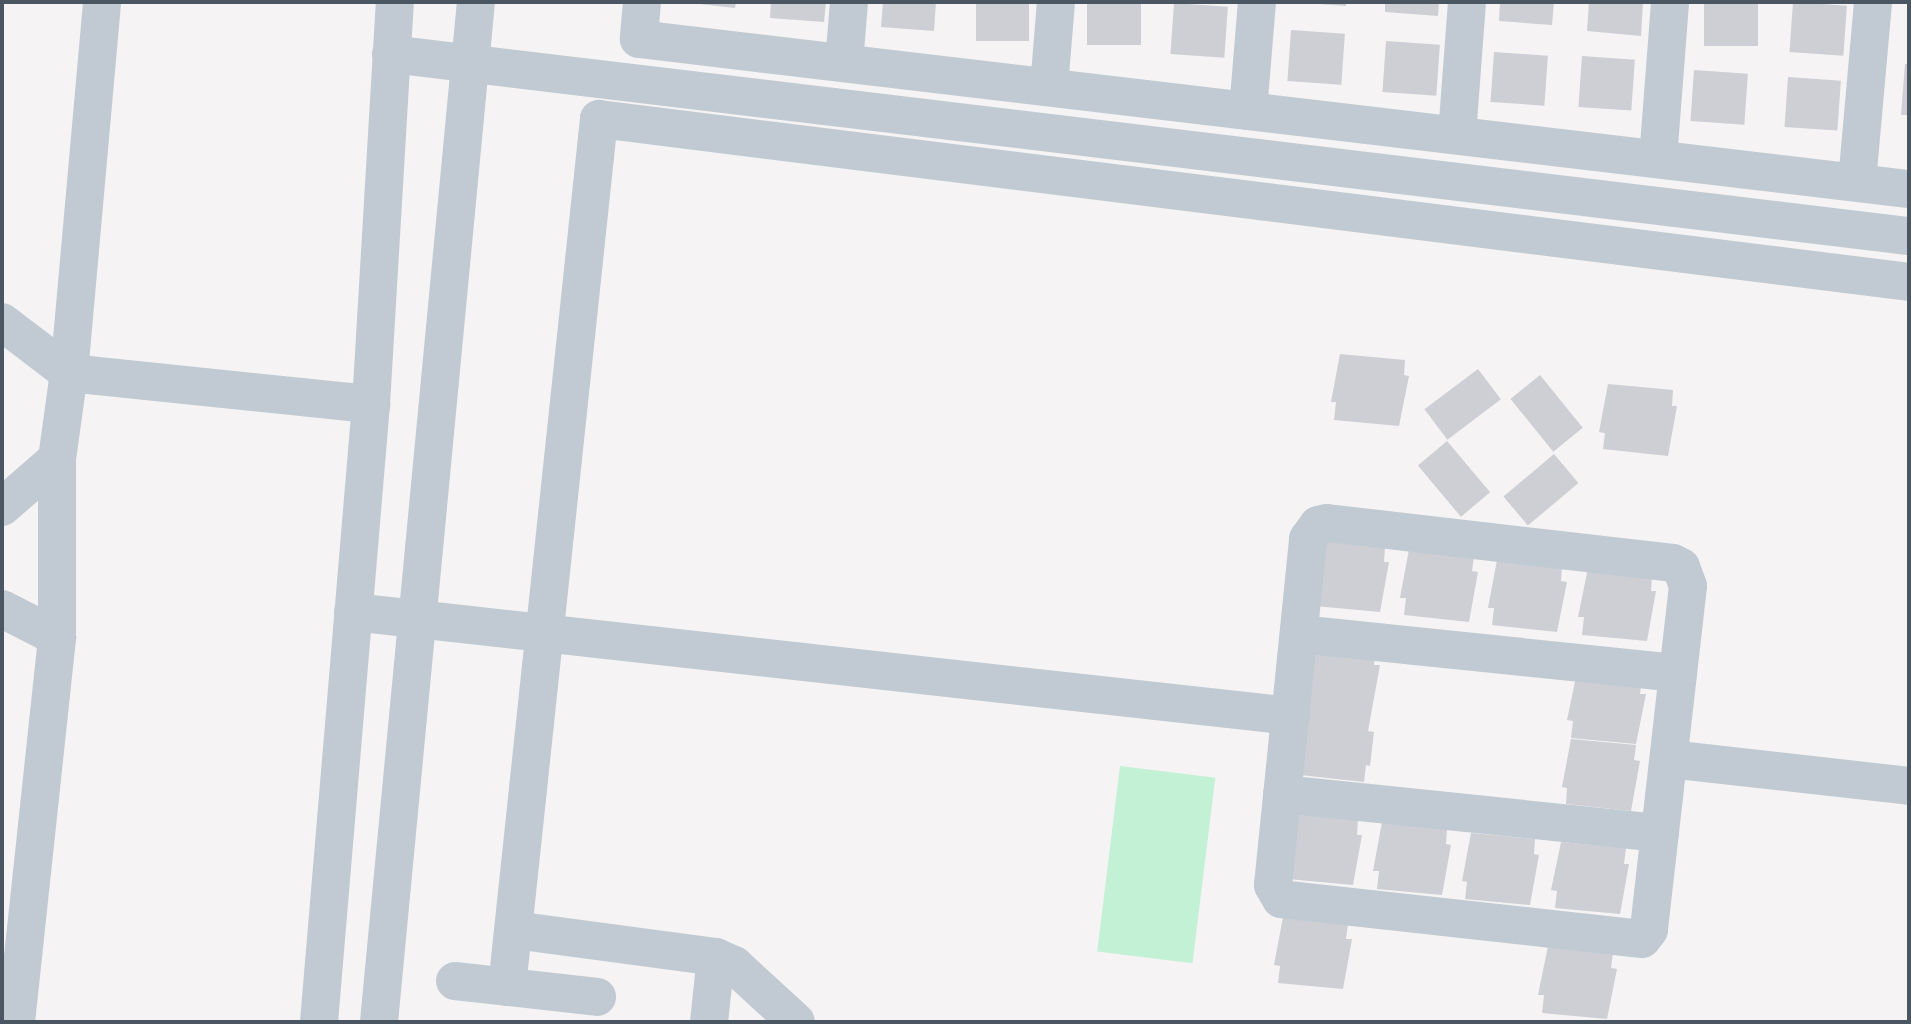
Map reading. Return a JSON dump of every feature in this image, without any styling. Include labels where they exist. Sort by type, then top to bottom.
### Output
[{"type":"street","points":[[16,1022],[14,913],[57,637],[57,459],[69,373],[102,2]]},
{"type":"street","points":[[319,1022],[371,404],[395,2]]},
{"type":"street","points":[[379,1022],[476,2]]},
{"type":"street","points":[[642,2],[639,39],[1909,189]]},
{"type":"street","points":[[844,63],[849,2]]},
{"type":"street","points":[[1049,87],[1056,2]]},
{"type":"street","points":[[1248,111],[1257,2]]},
{"type":"street","points":[[1457,135],[1467,2]]},
{"type":"street","points":[[1658,159],[1670,2]]},
{"type":"street","points":[[1857,183],[1873,2]]},
{"type":"street","points":[[391,54],[1909,236]]},
{"type":"street","points":[[507,987],[599,119],[1909,282]]},
{"type":"street","points":[[2,322],[69,373],[371,404]]},
{"type":"street","points":[[2,507],[57,459]]},
{"type":"street","points":[[1327,523],[1673,563],[1681,567],[1688,586],[1648,934],[1636,941],[1281,899],[1273,885],[1291,716],[1308,539],[1318,525],[1327,523]]},
{"type":"street","points":[[2,609],[57,637]]},
{"type":"street","points":[[353,611],[1291,716]]},
{"type":"street","points":[[1299,634],[1678,673]]},
{"type":"street","points":[[1669,759],[1909,786]]},
{"type":"street","points":[[1282,794],[1660,833]]},
{"type":"street","points":[[514,930],[716,957],[734,965],[796,1022]]},
{"type":"street","points":[[709,1022],[716,957]]},
{"type":"street","points":[[455,981],[597,997]]},
{"type":"green space","points":[[1120,766],[1215,778],[1192,963],[1097,952]]},
{"type":"building","points":[[682,2],[736,2],[735,8]]},
{"type":"building","points":[[771,2],[826,2],[824,22],[770,18]]},
{"type":"building","points":[[883,2],[936,2],[934,31],[881,27]]},
{"type":"building","points":[[976,2],[1029,2],[1029,41],[976,41]]},
{"type":"building","points":[[1087,2],[1141,2],[1141,45],[1087,45]]},
{"type":"building","points":[[1346,2],[1346,6],[1320,4]]},
{"type":"building","points":[[1385,2],[1439,2],[1438,16],[1385,12]]},
{"type":"building","points":[[1500,2],[1554,2],[1552,25],[1499,21]]},
{"type":"building","points":[[1589,2],[1643,2],[1641,36],[1587,31]]},
{"type":"building","points":[[1704,2],[1758,2],[1758,46],[1704,46]]},
{"type":"building","points":[[1793,2],[1847,6],[1843,56],[1790,52]]},
{"type":"building","points":[[1174,3],[1228,7],[1224,58],[1170,54]]},
{"type":"building","points":[[1291,30],[1345,34],[1341,85],[1287,81]]},
{"type":"building","points":[[1386,41],[1440,45],[1436,96],[1382,92]]},
{"type":"building","points":[[1494,52],[1548,56],[1544,106],[1491,102]]},
{"type":"building","points":[[1582,56],[1635,60],[1631,111],[1578,107]]},
{"type":"building","points":[[1905,64],[1909,64],[1909,115],[1901,115]]},
{"type":"building","points":[[1694,70],[1748,74],[1744,125],[1690,121]]},
{"type":"building","points":[[1788,77],[1841,81],[1837,131],[1785,127]]},
{"type":"building","points":[[1340,354],[1405,360],[1404,375],[1409,376],[1399,426],[1334,420],[1336,402],[1331,402]]},
{"type":"building","points":[[1478,369],[1501,399],[1447,440],[1424,409]]},
{"type":"building","points":[[1540,375],[1583,428],[1553,452],[1510,399]]},
{"type":"building","points":[[1608,384],[1673,390],[1672,406],[1677,406],[1668,456],[1603,449],[1605,433],[1599,432]]},
{"type":"building","points":[[1447,441],[1490,492],[1461,517],[1418,465]]},
{"type":"building","points":[[1554,454],[1578,483],[1528,526],[1503,496]]},
{"type":"building","points":[[1321,539],[1385,546],[1384,562],[1389,562],[1380,612],[1315,606]]},
{"type":"building","points":[[1409,549],[1474,556],[1472,571],[1478,572],[1469,622],[1404,615],[1406,598],[1400,598]]},
{"type":"building","points":[[1497,560],[1562,566],[1561,581],[1567,582],[1557,632],[1492,625],[1494,608],[1488,608]]},
{"type":"building","points":[[1588,568],[1652,575],[1651,591],[1656,591],[1647,641],[1582,635],[1584,617],[1578,617]]},
{"type":"building","points":[[1311,642],[1376,649],[1374,665],[1380,665],[1368,731],[1374,732],[1370,766],[1366,765],[1364,782],[1300,775]]},
{"type":"building","points":[[1577,672],[1642,678],[1640,694],[1646,694],[1636,744],[1571,738],[1573,721],[1567,720]]},
{"type":"building","points":[[1571,739],[1636,745],[1634,760],[1640,761],[1631,811],[1566,804],[1567,788],[1562,787]]},
{"type":"building","points":[[1294,813],[1358,819],[1357,835],[1362,835],[1353,885],[1288,879]]},
{"type":"building","points":[[1382,822],[1447,829],[1446,844],[1451,845],[1442,895],[1377,889],[1379,871],[1373,871]]},
{"type":"building","points":[[1471,833],[1535,839],[1534,854],[1539,855],[1530,905],[1465,899],[1467,882],[1462,881]]},
{"type":"building","points":[[1561,842],[1626,848],[1624,864],[1629,864],[1620,914],[1555,908],[1557,891],[1551,890]]},
{"type":"building","points":[[1283,917],[1348,924],[1346,939],[1352,939],[1343,989],[1278,983],[1280,966],[1274,965]]},
{"type":"building","points":[[1548,946],[1613,953],[1611,968],[1617,969],[1607,1019],[1542,1013],[1544,995],[1538,995]]}]
